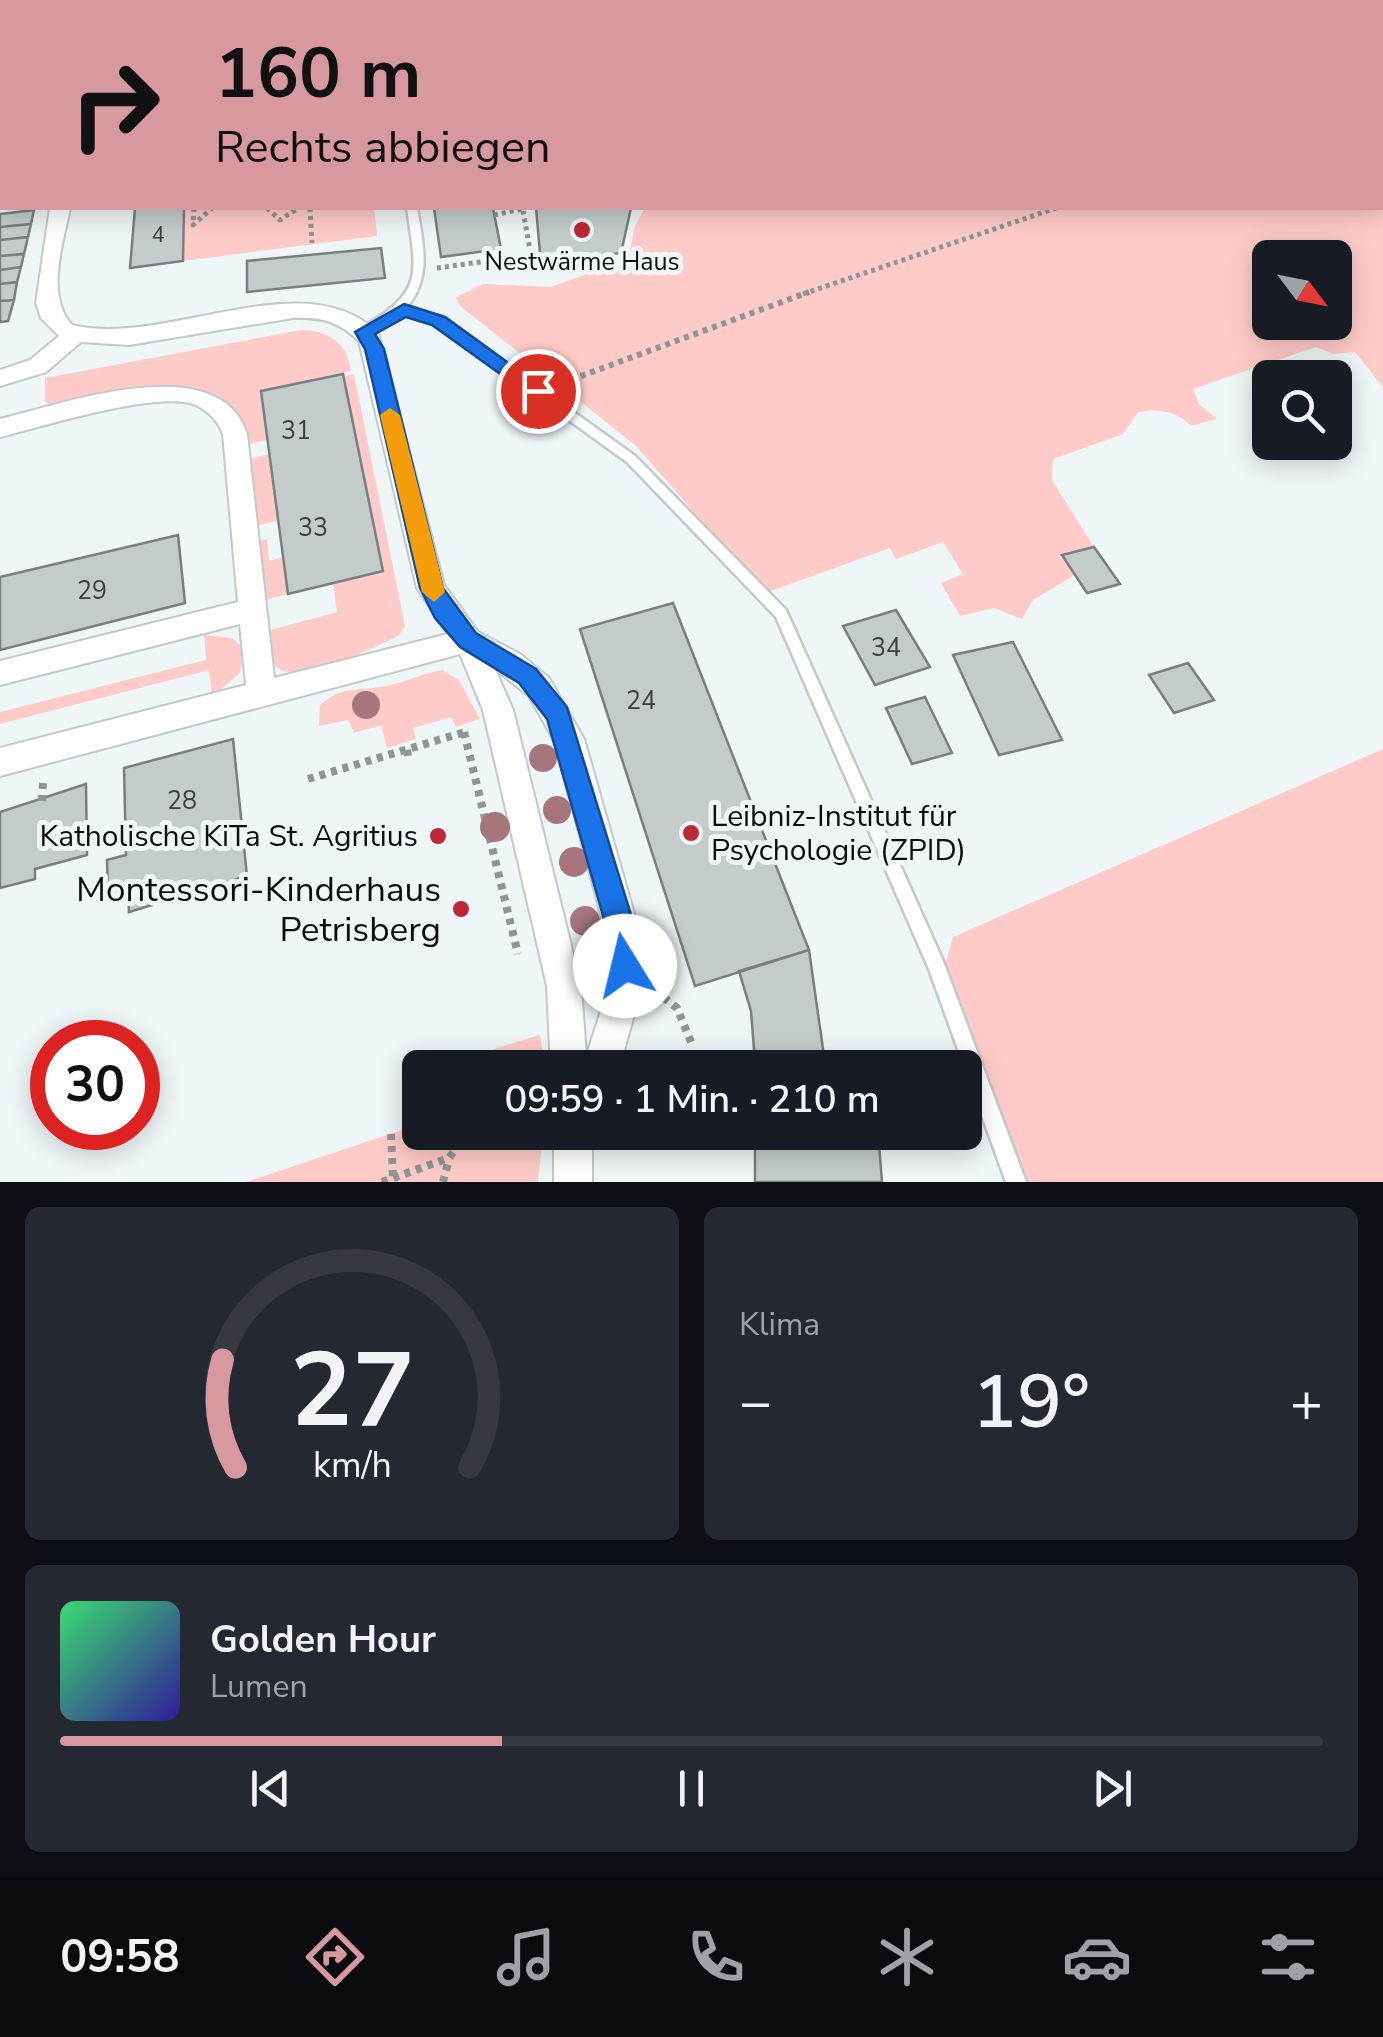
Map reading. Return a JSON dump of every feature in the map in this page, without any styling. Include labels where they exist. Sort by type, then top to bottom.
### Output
[{"type":"street","points":[[60,210],[48,304],[52,320],[74,336],[142,336],[302,308],[340,315],[364,332],[375,349],[431,588],[443,611],[468,640],[498,710],[564,986],[568,1050]]},
{"type":"street","points":[[0,378],[38,366],[74,336]]},
{"type":"street","points":[[34,420],[38,366]]},
{"type":"street","points":[[0,428],[172,394],[193,395],[219,408],[234,434],[261,692]]},
{"type":"street","points":[[0,673],[251,610]]},
{"type":"street","points":[[0,762],[468,640],[510,662],[539,686],[569,739],[626,944],[620,1008],[607,1050]]},
{"type":"lane","points":[[364,332],[404,310],[421,270],[412,210]]},
{"type":"lane","points":[[404,310],[439,321],[631,459],[781,614],[937,967],[1016,1182]]},
{"type":"path","points":[[194,210],[193,225],[198,225],[210,210]]},
{"type":"path","points":[[269,210],[280,220],[286,220],[296,210]]},
{"type":"path","points":[[310,210],[312,243]]},
{"type":"path","points":[[421,270],[531,254],[522,210],[494,215]]},
{"type":"path","points":[[538,391],[862,272],[1050,210]]},
{"type":"path","points":[[308,779],[474,728]]},
{"type":"path","points":[[464,732],[497,881],[521,963]]},
{"type":"path","points":[[407,750],[409,761]]},
{"type":"path","points":[[646,986],[677,1008],[691,1042]]},
{"type":"path","points":[[390,1134],[394,1178]]},
{"type":"path","points":[[443,1182],[455,1150]]},
{"type":"path","points":[[382,1182],[410,1177],[449,1158]]},
{"type":"shaded area","points":[[184,210],[374,210],[377,236],[183,261]]},
{"type":"shaded area","points":[[644,210],[1383,210],[1383,387],[1355,352],[1333,354],[1316,347],[1278,360],[1252,360],[1252,369],[1193,389],[1199,404],[1217,419],[1191,426],[1167,412],[1138,412],[1123,434],[1053,459],[1052,480],[1094,547],[1063,555],[1075,575],[1033,600],[1022,619],[994,608],[960,616],[941,583],[963,574],[943,542],[896,559],[890,548],[765,593],[636,446],[459,305],[456,297],[483,284],[551,287],[628,259],[635,226]]},
{"type":"shaded area","points":[[301,330],[320,332],[335,340],[346,353],[351,371],[261,391],[267,440],[244,445],[237,416],[220,399],[197,390],[137,392],[54,409],[45,401],[45,378]]},
{"type":"shaded area","points":[[354,374],[405,626],[398,636],[356,655],[319,668],[288,672],[272,660],[267,631],[337,612],[333,583],[383,571],[344,376]]},
{"type":"shaded area","points":[[269,454],[278,521],[254,526],[247,460]]},
{"type":"shaded area","points":[[267,539],[269,561],[283,557],[288,594],[261,601],[256,542]]},
{"type":"shaded area","points":[[204,635],[232,638],[244,648],[240,673],[217,693],[212,694],[209,670],[0,724],[0,712],[206,660]]},
{"type":"shaded area","points":[[442,670],[459,680],[480,719],[456,727],[451,717],[413,728],[416,739],[387,748],[381,725],[354,733],[348,720],[319,726],[320,705],[334,695],[395,684]]},
{"type":"shaded area","points":[[1383,749],[1383,1182],[1025,1182],[982,1063],[982,1050],[977,1050],[946,963],[953,937]]},
{"type":"shaded area","points":[[540,1035],[542,1050],[492,1050]]},
{"type":"shaded area","points":[[402,1130],[402,1150],[541,1150],[538,1182],[246,1182]]},
{"type":"building","points":[[34,210],[31,224],[0,227],[0,214]]},
{"type":"building","points":[[135,210],[184,210],[183,261],[130,268]]},
{"type":"building","points":[[434,210],[493,210],[501,249],[441,257]]},
{"type":"building","name":"Nestwärme Haus","points":[[536,210],[631,210],[621,253],[541,264]]},
{"type":"building","points":[[31,224],[28,237],[0,240],[0,227]]},
{"type":"building","points":[[28,237],[24,254],[0,256],[0,240]]},
{"type":"building","points":[[381,248],[385,278],[247,292],[247,261]]},
{"type":"building","points":[[24,254],[21,267],[0,270],[0,256]]},
{"type":"building","points":[[21,267],[17,282],[0,284],[0,270]]},
{"type":"building","points":[[17,282],[14,300],[0,301],[0,284]]},
{"type":"building","points":[[14,300],[8,321],[0,322],[0,301]]},
{"type":"building","points":[[343,374],[383,571],[288,594],[261,391]]},
{"type":"building","points":[[178,535],[185,603],[0,650],[0,577]]},
{"type":"building","points":[[1094,547],[1120,584],[1087,593],[1062,555]]},
{"type":"building","points":[[673,603],[809,950],[695,986],[580,629]]},
{"type":"building","points":[[896,610],[930,667],[875,685],[843,626]]},
{"type":"building","points":[[1013,642],[1062,740],[999,755],[953,655]]},
{"type":"building","points":[[1188,663],[1214,700],[1174,713],[1149,675]]},
{"type":"building","points":[[925,697],[952,753],[912,764],[886,708]]},
{"type":"building","points":[[233,739],[247,876],[129,912],[128,890],[108,896],[107,860],[126,855],[124,768]]},
{"type":"building","points":[[86,784],[87,855],[35,869],[35,879],[0,888],[0,812]]},
{"type":"building","points":[[809,950],[823,1050],[754,1050],[751,1011],[739,971]]},
{"type":"building","points":[[755,1150],[879,1150],[882,1182],[755,1182]]},
{"type":"slow traffic","points":[[390,415],[434,592]]},
{"type":"place","name":"Nestwärme Haus","points":[[582,230]]},
{"type":"place","name":"Leibniz-Institut für Psychologie (ZPID)","points":[[691,833]]},
{"type":"place","name":"Katholische KiTa St. Agritius","points":[[438,836]]},
{"type":"place","name":"Montessori-Kinderhaus Petrisberg","points":[[461,909]]},
{"type":"route","points":[[538,391],[439,321],[404,310],[364,332],[375,349],[431,588],[443,611],[468,640],[528,676],[558,715],[569,739],[626,944],[625,966]]}]
